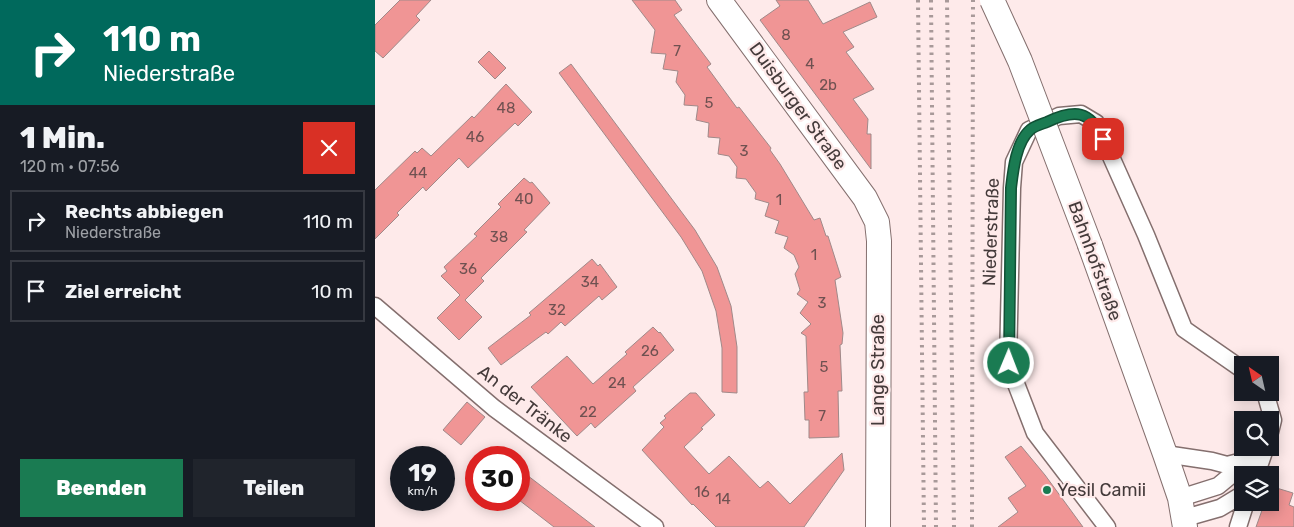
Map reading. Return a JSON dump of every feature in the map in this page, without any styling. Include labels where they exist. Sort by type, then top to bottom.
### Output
[{"type":"main road","name":"Duisburger Straße","points":[[719,0],[865,198],[874,214]]},
{"type":"main road","name":"Bahnhofstraße","points":[[991,0],[1020,61],[1089,245],[1165,454],[1183,514]]},
{"type":"main road","name":"Lange Straße","points":[[874,214],[879,240],[878,527]]},
{"type":"street","name":"Niederstraße","points":[[1107,527],[1035,433],[1009,363],[1011,188],[1014,162],[1029,130],[1059,116],[1081,114],[1096,123],[1146,235],[1184,329],[1234,364]]},
{"type":"street","name":"An der Tränke","points":[[375,306],[494,408],[655,527]]},
{"type":"street","points":[[1165,454],[1234,466]]},
{"type":"street","points":[[1183,514],[1218,486],[1234,478]]},
{"type":"street","points":[[1183,514],[1220,508],[1234,499]]},
{"type":"street","points":[[1238,527],[1243,511]]},
{"type":"building","points":[[400,0],[431,0],[416,16],[420,20],[383,58],[375,51],[375,25]]},
{"type":"building","points":[[632,0],[675,0],[682,10],[674,15],[711,64],[707,67],[737,108],[739,107],[771,148],[770,150],[814,220],[820,218],[826,236],[828,236],[841,277],[835,280],[843,333],[842,344],[840,345],[842,391],[838,391],[839,437],[809,438],[809,420],[805,420],[804,392],[808,392],[806,336],[801,333],[811,324],[800,313],[808,302],[797,294],[800,290],[795,274],[799,267],[794,255],[784,248],[788,237],[775,233],[779,221],[765,216],[769,203],[755,199],[756,193],[746,179],[736,178],[737,167],[729,156],[718,154],[720,138],[708,137],[709,123],[696,120],[698,106],[684,105],[685,95],[676,82],[678,71],[663,69],[666,54],[651,53],[655,30]]},
{"type":"building","points":[[776,0],[808,0],[823,24],[870,2],[877,17],[843,32],[854,47],[846,52],[874,89],[853,99],[868,119],[867,134],[871,134],[871,169],[760,20],[780,6]]},
{"type":"building","points":[[489,51],[506,68],[495,79],[478,62]]},
{"type":"building","points":[[571,64],[695,230],[717,267],[731,306],[737,347],[737,393],[722,392],[722,348],[716,311],[702,271],[681,237],[559,73]]},
{"type":"building","points":[[506,84],[532,112],[518,126],[515,123],[468,168],[459,158],[426,191],[423,187],[375,239],[375,190],[415,151],[417,153],[422,148],[431,156],[472,116],[474,118]]},
{"type":"building","points":[[524,178],[530,183],[532,182],[550,203],[524,230],[527,232],[481,278],[484,281],[465,300],[482,317],[459,340],[437,318],[460,295],[441,276],[447,271],[444,267],[477,236],[474,234],[501,207],[498,204]]},
{"type":"building","points":[[592,259],[598,266],[600,264],[617,287],[602,300],[599,296],[565,326],[561,322],[548,334],[546,332],[501,365],[488,348],[531,315],[529,313]]},
{"type":"building","points":[[653,327],[660,332],[674,350],[633,387],[636,391],[595,428],[591,423],[577,436],[531,387],[567,356],[593,384],[627,354],[625,352]]},
{"type":"building","points":[[690,393],[696,393],[715,415],[684,447],[709,474],[729,456],[760,488],[768,481],[790,504],[842,453],[844,470],[804,527],[716,527],[692,505],[642,450],[664,427],[660,423],[666,418],[664,416]]},
{"type":"building","points":[[467,402],[485,417],[461,445],[443,430]]},
{"type":"building","points":[[1021,446],[1083,527],[998,527],[1018,512],[1008,498],[1026,486],[1005,457]]},
{"type":"building","points":[[530,477],[595,527],[554,527],[530,508]]},
{"type":"building","points":[[1279,489],[1293,493],[1289,505],[1294,507],[1294,527],[1256,527],[1262,511],[1279,511]]},
{"type":"railway","points":[[918,0],[924,527]]},
{"type":"railway","points":[[931,0],[936,527]]},
{"type":"railway","points":[[947,0],[954,527]]},
{"type":"railway","points":[[972,527],[973,0]]},
{"type":"place","name":"Yesil Camii","points":[[1047,490]]},
{"type":"route","points":[[1009,363],[1011,188],[1014,162],[1021,144],[1029,130],[1059,116],[1081,114],[1096,123],[1103,139]]}]
